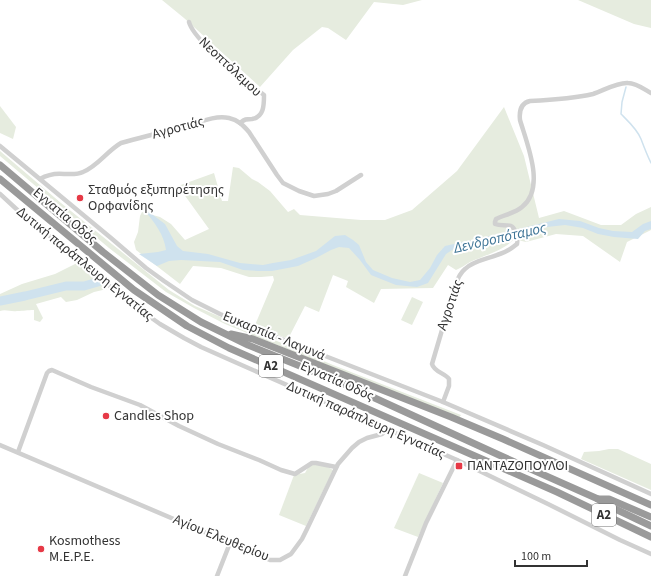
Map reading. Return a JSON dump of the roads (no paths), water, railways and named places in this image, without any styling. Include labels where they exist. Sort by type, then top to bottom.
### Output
[{"type":"highway","name":"Εγνατία Οδός","points":[[0,165],[158,295],[201,322],[248,345],[342,383],[598,499]]},
{"type":"highway","name":"Εγνατία Οδός","points":[[0,179],[134,290],[168,314],[203,335],[236,351],[557,492],[651,537]]},
{"type":"highway","points":[[218,331],[252,339],[451,417],[504,439],[651,505]]},
{"type":"highway","points":[[598,499],[607,506],[651,526]]},
{"type":"highway","name":"Α2","points":[[598,499],[609,499],[651,517]]},
{"type":"street","name":"Νεοπτόλεμου","points":[[189,22],[198,36],[225,63],[264,95],[264,107],[260,114],[255,118],[244,119],[240,123]]},
{"type":"street","name":"Αγροτιάς","points":[[443,402],[449,386],[449,379],[445,374],[433,368],[432,364],[455,286],[464,270],[471,265],[499,255],[517,244],[518,238],[514,228],[510,225],[498,226],[495,222],[496,219],[521,208],[531,195],[534,172],[520,120],[521,108],[523,104],[526,102],[578,98],[627,83],[634,84],[651,92]]},
{"type":"street","name":"Αγροτιάς","points":[[40,179],[54,174],[81,173],[88,170],[121,143],[216,118],[231,118],[240,123]]},
{"type":"street","points":[[240,123],[249,132],[283,183],[298,191],[314,196],[328,194],[336,191],[361,175]]},
{"type":"street","name":"Ευκαρπία - Λαγυνά","points":[[0,146],[106,233],[146,268],[192,300],[256,329],[443,402],[651,494]]},
{"type":"street","name":"Δυτική παράπλευρη Εγνατίας","points":[[0,194],[25,217],[73,254],[129,302],[170,330],[201,347],[457,460],[651,554]]},
{"type":"street","points":[[18,452],[47,373],[52,370],[91,387],[140,405],[179,426],[218,444],[281,470],[295,474],[312,463],[336,467]]},
{"type":"street","name":"Αγίου Ελευθερίου","points":[[0,445],[270,560],[280,560],[291,554],[302,539],[336,467],[348,452],[359,442],[379,435],[388,429]]},
{"type":"street","points":[[405,576],[426,523],[457,460]]},
{"type":"street","points":[[217,576],[230,543]]},
{"type":"water","points":[[145,211],[149,212],[165,224],[177,246],[183,251],[208,254],[240,263],[263,265],[291,260],[316,251],[335,236],[345,235],[359,245],[366,262],[373,270],[392,278],[410,282],[420,280],[445,246],[559,219],[580,221],[613,231],[632,232],[643,224],[651,221],[651,229],[645,231],[638,239],[598,234],[583,228],[565,225],[547,227],[455,248],[446,254],[428,283],[417,287],[396,285],[371,275],[349,248],[339,247],[298,266],[272,271],[243,270],[220,262],[181,260],[169,261],[157,266],[139,254],[166,250],[161,234]]},
{"type":"waterway","points":[[626,87],[622,102],[621,114],[637,132],[651,163]]},
{"type":"waterway","name":"Δενδροπόταμος","points":[[0,301],[66,286],[84,286],[98,282]]},
{"type":"place","name":"Σταθμός εξυπηρέτησης Ορφανίδης","points":[[80,198]]},
{"type":"place","name":"Candles Shop","points":[[106,416]]},
{"type":"place","name":"ΠΑΝΤΑΖΟΠΟΥΛΟΙ","points":[[459,466]]},
{"type":"place","name":"Kosmothess M.E.P.E.","points":[[41,549]]}]
